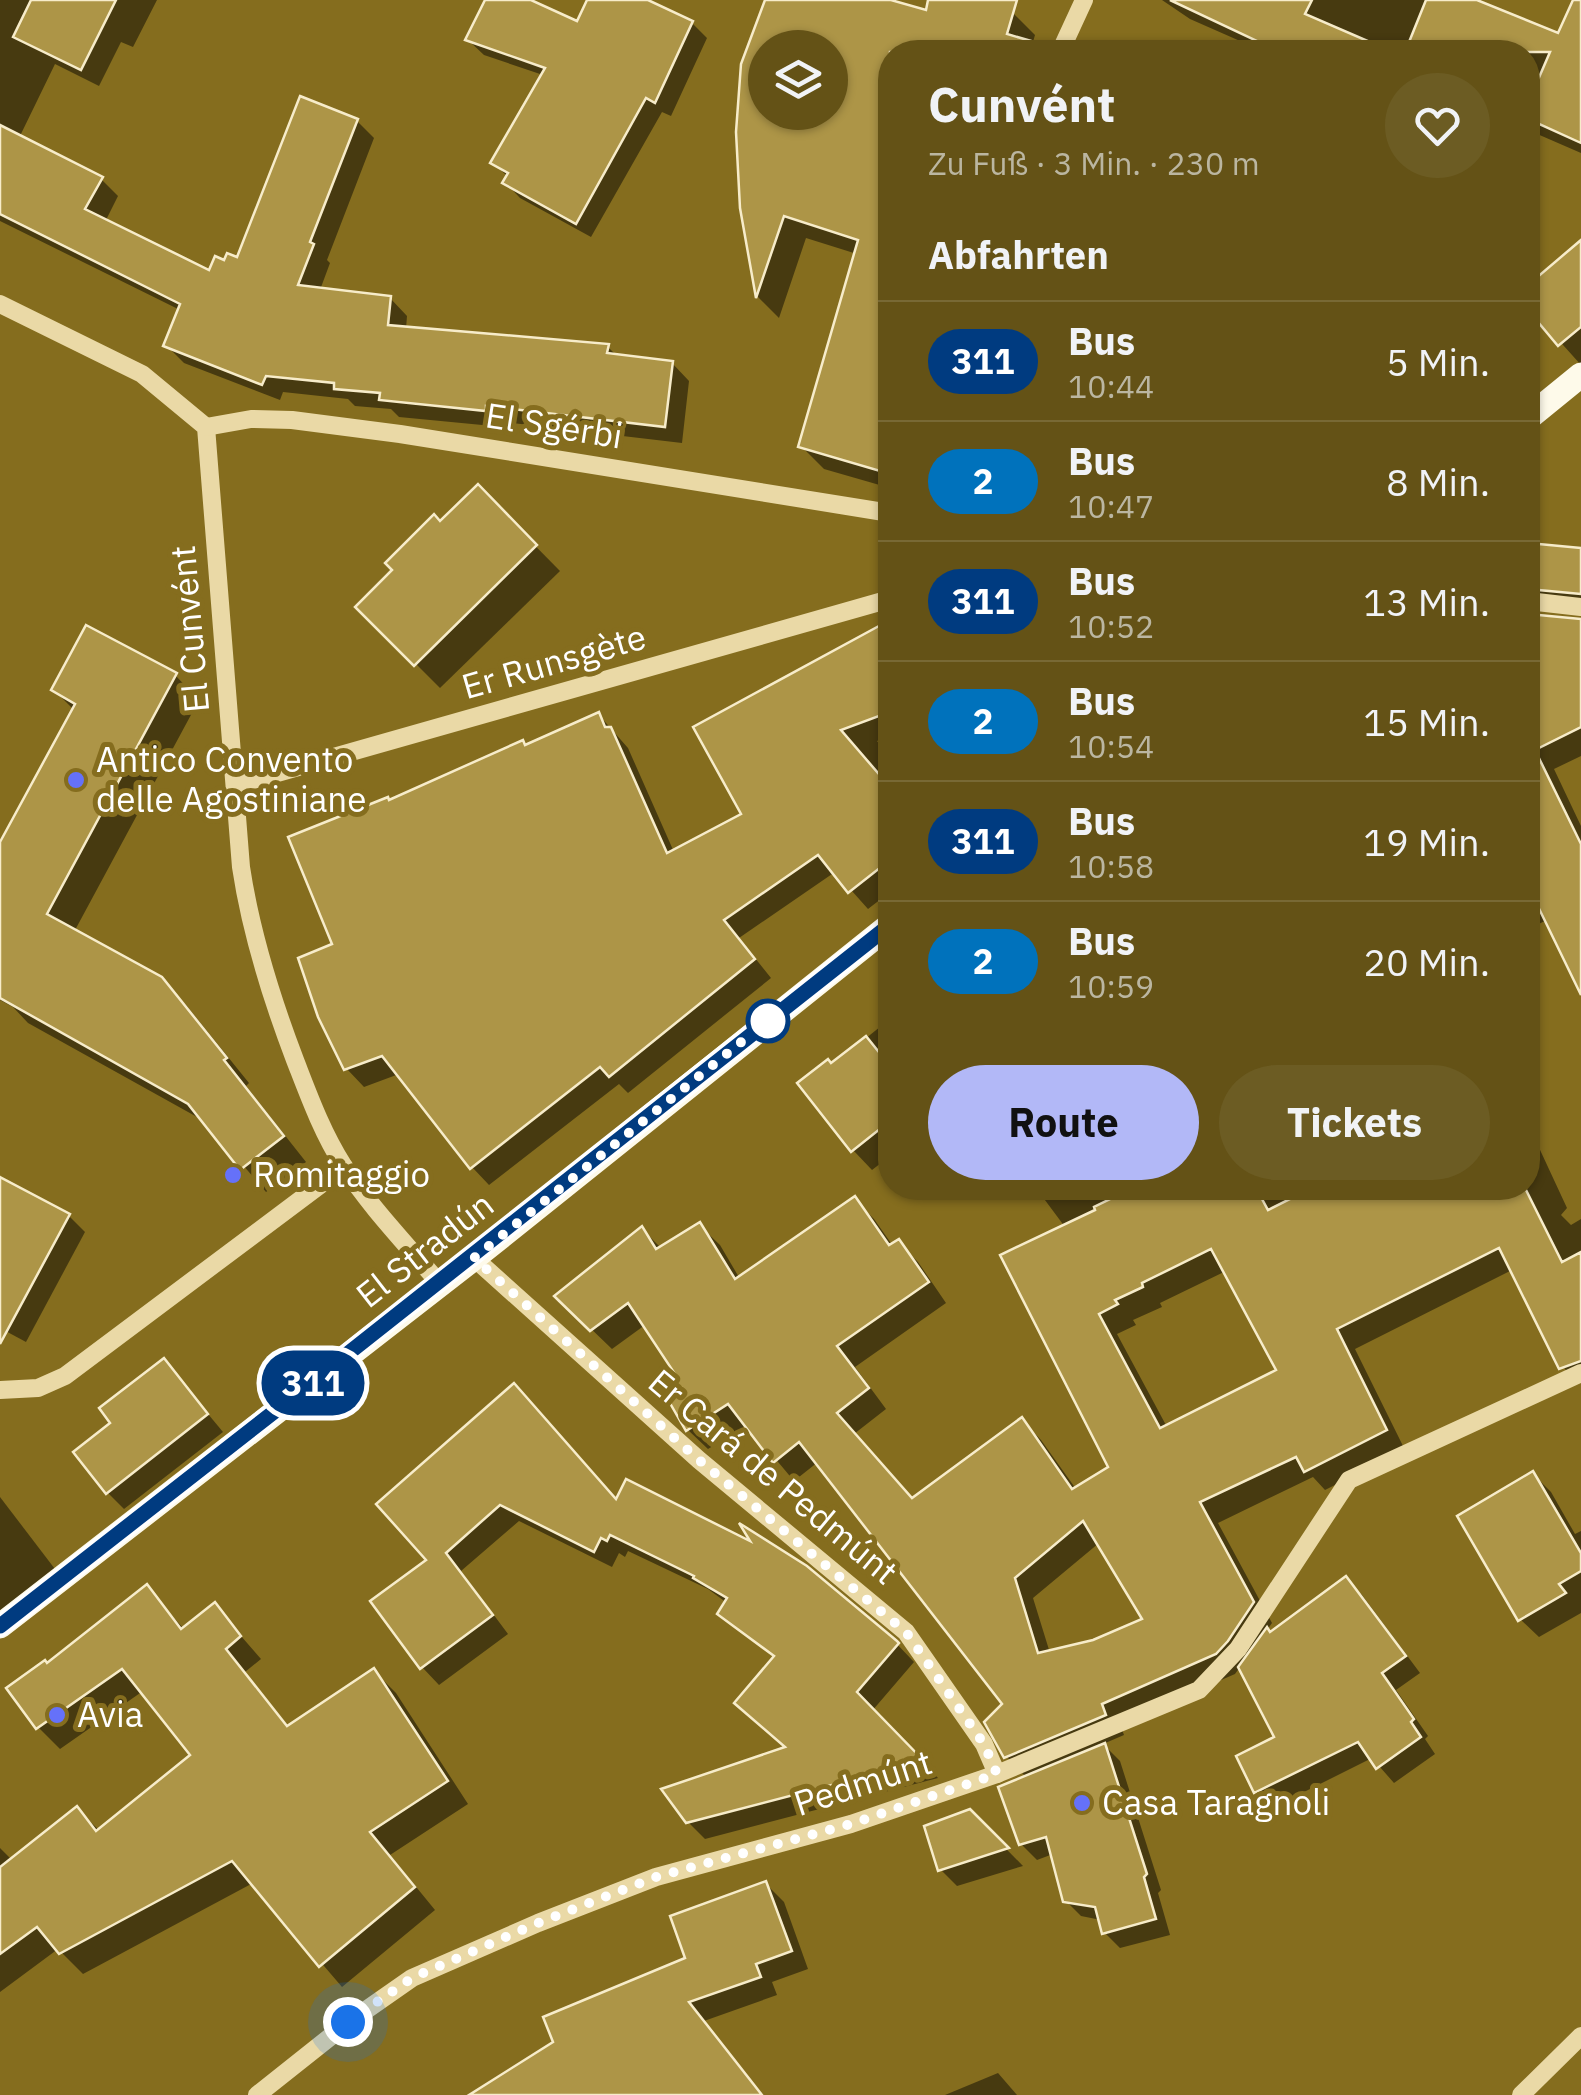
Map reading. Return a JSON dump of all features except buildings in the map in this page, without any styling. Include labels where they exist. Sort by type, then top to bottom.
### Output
[{"type":"main road","points":[[1540,408],[1581,375]]},
{"type":"main road","name":"El Stradún","points":[[0,1626],[474,1258],[878,933]]},
{"type":"street","points":[[1066,40],[1084,0]]},
{"type":"street","points":[[0,304],[142,374],[206,427]]},
{"type":"street","name":"El Sgérbi","points":[[206,427],[250,419],[292,420],[878,511]]},
{"type":"street","name":"El Cunvént","points":[[206,427],[235,786],[248,912],[260,958],[318,1120],[344,1167],[440,1284]]},
{"type":"street","name":"Er Runsgète","points":[[235,786],[878,602]]},
{"type":"street","points":[[1540,602],[1581,607]]},
{"type":"street","points":[[0,1390],[38,1388],[65,1376],[344,1167]]},
{"type":"street","name":"Er Cará de Pedmúnt","points":[[474,1258],[699,1460],[906,1632],[984,1744],[997,1774]]},
{"type":"street","name":"Pedmúnt","points":[[257,2095],[348,2022],[412,1978],[538,1923],[656,1877],[851,1824],[997,1774],[1199,1690],[1213,1679],[1264,1611],[1349,1480],[1581,1373]]},
{"type":"street","points":[[1521,2095],[1581,2036]]},
{"type":"bus line","name":"311","points":[[0,1626],[474,1258],[878,934]]},
{"type":"place","name":"Antico Convento delle Agostiniane","points":[[76,780]]},
{"type":"place","name":"Romitaggio","points":[[233,1175]]},
{"type":"place","name":"Avia","points":[[57,1715]]},
{"type":"place","name":"Casa Taragnoli","points":[[1082,1803]]},
{"type":"route","points":[[348,2022],[412,1978],[656,1877],[851,1824],[997,1774],[984,1744],[906,1632],[699,1460],[474,1258],[771,1018],[768,1021]]}]
